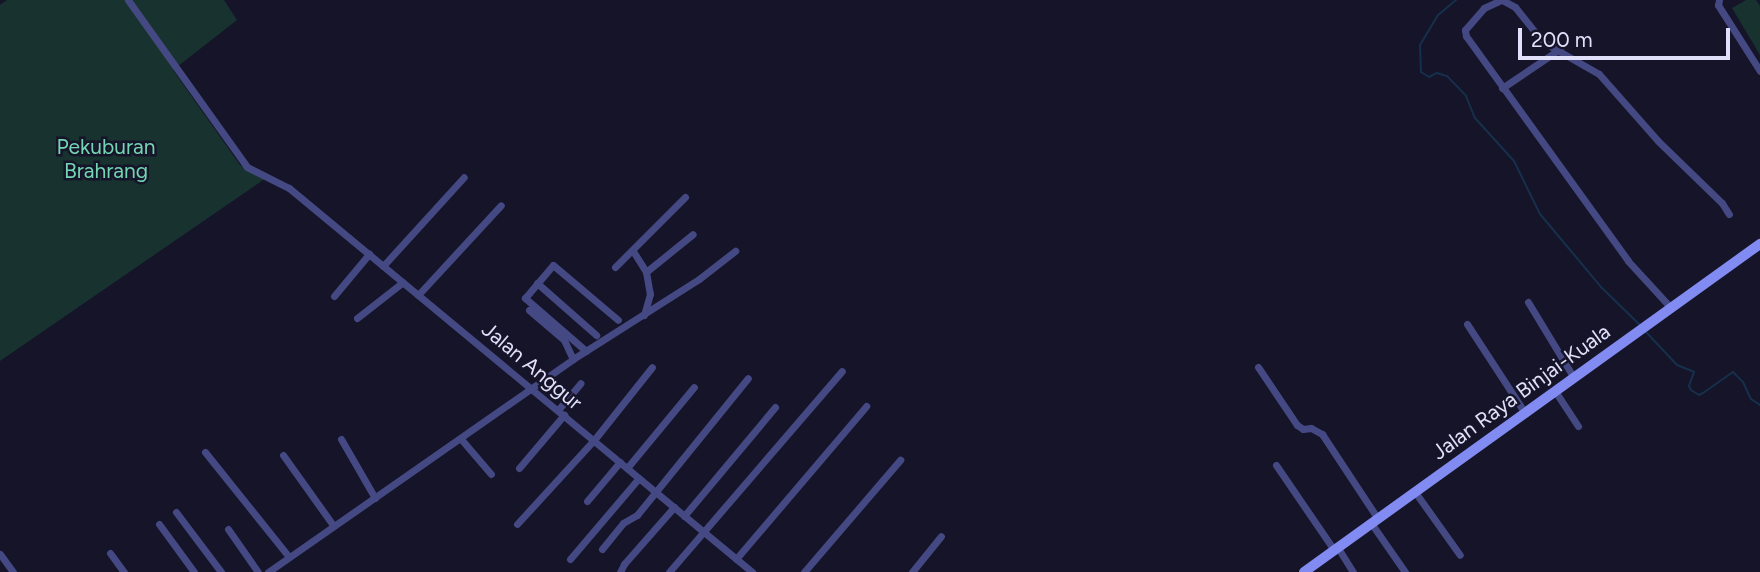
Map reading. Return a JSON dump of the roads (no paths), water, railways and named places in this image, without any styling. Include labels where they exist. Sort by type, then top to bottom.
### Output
[{"type":"main road","name":"Jalan Raya Binjai-Kuala","points":[[1304,572],[1760,244]]},
{"type":"street","name":"Jalan Anggur","points":[[128,0],[247,167],[289,188],[752,572]]},
{"type":"street","points":[[1671,308],[1628,261],[1464,32],[1484,8],[1502,0],[1515,7],[1540,39],[1560,48],[1599,74],[1658,141],[1722,203],[1729,215]]},
{"type":"street","points":[[1719,0],[1718,5],[1760,71]]},
{"type":"street","points":[[1502,88],[1560,48]]},
{"type":"street","points":[[383,266],[464,177]]},
{"type":"street","points":[[615,267],[685,197]]},
{"type":"street","points":[[418,295],[501,205]]},
{"type":"street","points":[[646,272],[692,234]]},
{"type":"street","points":[[633,251],[646,272],[650,294],[644,315]]},
{"type":"street","points":[[268,572],[573,359],[644,315],[735,251]]},
{"type":"street","points":[[334,296],[369,254]]},
{"type":"street","points":[[586,351],[525,298],[553,265],[618,320]]},
{"type":"street","points":[[357,318],[403,282]]},
{"type":"street","points":[[537,283],[596,335]]},
{"type":"street","points":[[1528,302],[1574,378]]},
{"type":"street","points":[[528,310],[564,340],[573,359]]},
{"type":"street","points":[[1467,324],[1525,413]]},
{"type":"street","points":[[517,524],[594,440],[652,367]]},
{"type":"street","points":[[1258,367],[1297,425],[1322,434],[1405,572]]},
{"type":"street","points":[[668,572],[842,371]]},
{"type":"street","points":[[602,549],[625,522],[636,515],[748,378]]},
{"type":"street","points":[[519,468],[580,383]]},
{"type":"street","points":[[627,468],[694,387]]},
{"type":"street","points":[[1555,391],[1578,426]]},
{"type":"street","points":[[736,559],[866,406]]},
{"type":"street","points":[[684,516],[775,407]]},
{"type":"street","points":[[341,439],[375,498]]},
{"type":"street","points":[[461,439],[491,474]]},
{"type":"street","points":[[205,452],[289,557]]},
{"type":"street","points":[[283,455],[333,525]]},
{"type":"street","points":[[804,572],[900,460]]},
{"type":"street","points":[[587,501],[620,462]]},
{"type":"street","points":[[1276,465],[1353,572]]},
{"type":"street","points":[[570,559],[639,478]]},
{"type":"street","points":[[1415,492],[1460,555]]},
{"type":"street","points":[[620,572],[674,507]]},
{"type":"street","points":[[176,512],[221,572]]},
{"type":"street","points":[[159,524],[194,572]]},
{"type":"street","points":[[228,529],[258,572]]},
{"type":"street","points":[[912,572],[941,536]]},
{"type":"street","points":[[110,553],[124,572]]},
{"type":"street","points":[[0,554],[13,572]]},
{"type":"waterway","points":[[1456,0],[1438,15],[1420,45],[1421,72],[1429,77],[1437,73],[1447,76],[1466,96],[1475,118],[1514,161],[1540,214],[1601,287],[1640,325]]},
{"type":"waterway","points":[[1646,332],[1677,365],[1694,372],[1689,386],[1691,390],[1699,395],[1733,372],[1743,382],[1751,399],[1760,405]]},
{"type":"park label","name":"Pekuburan Brahrang","points":[[106,159]]}]
